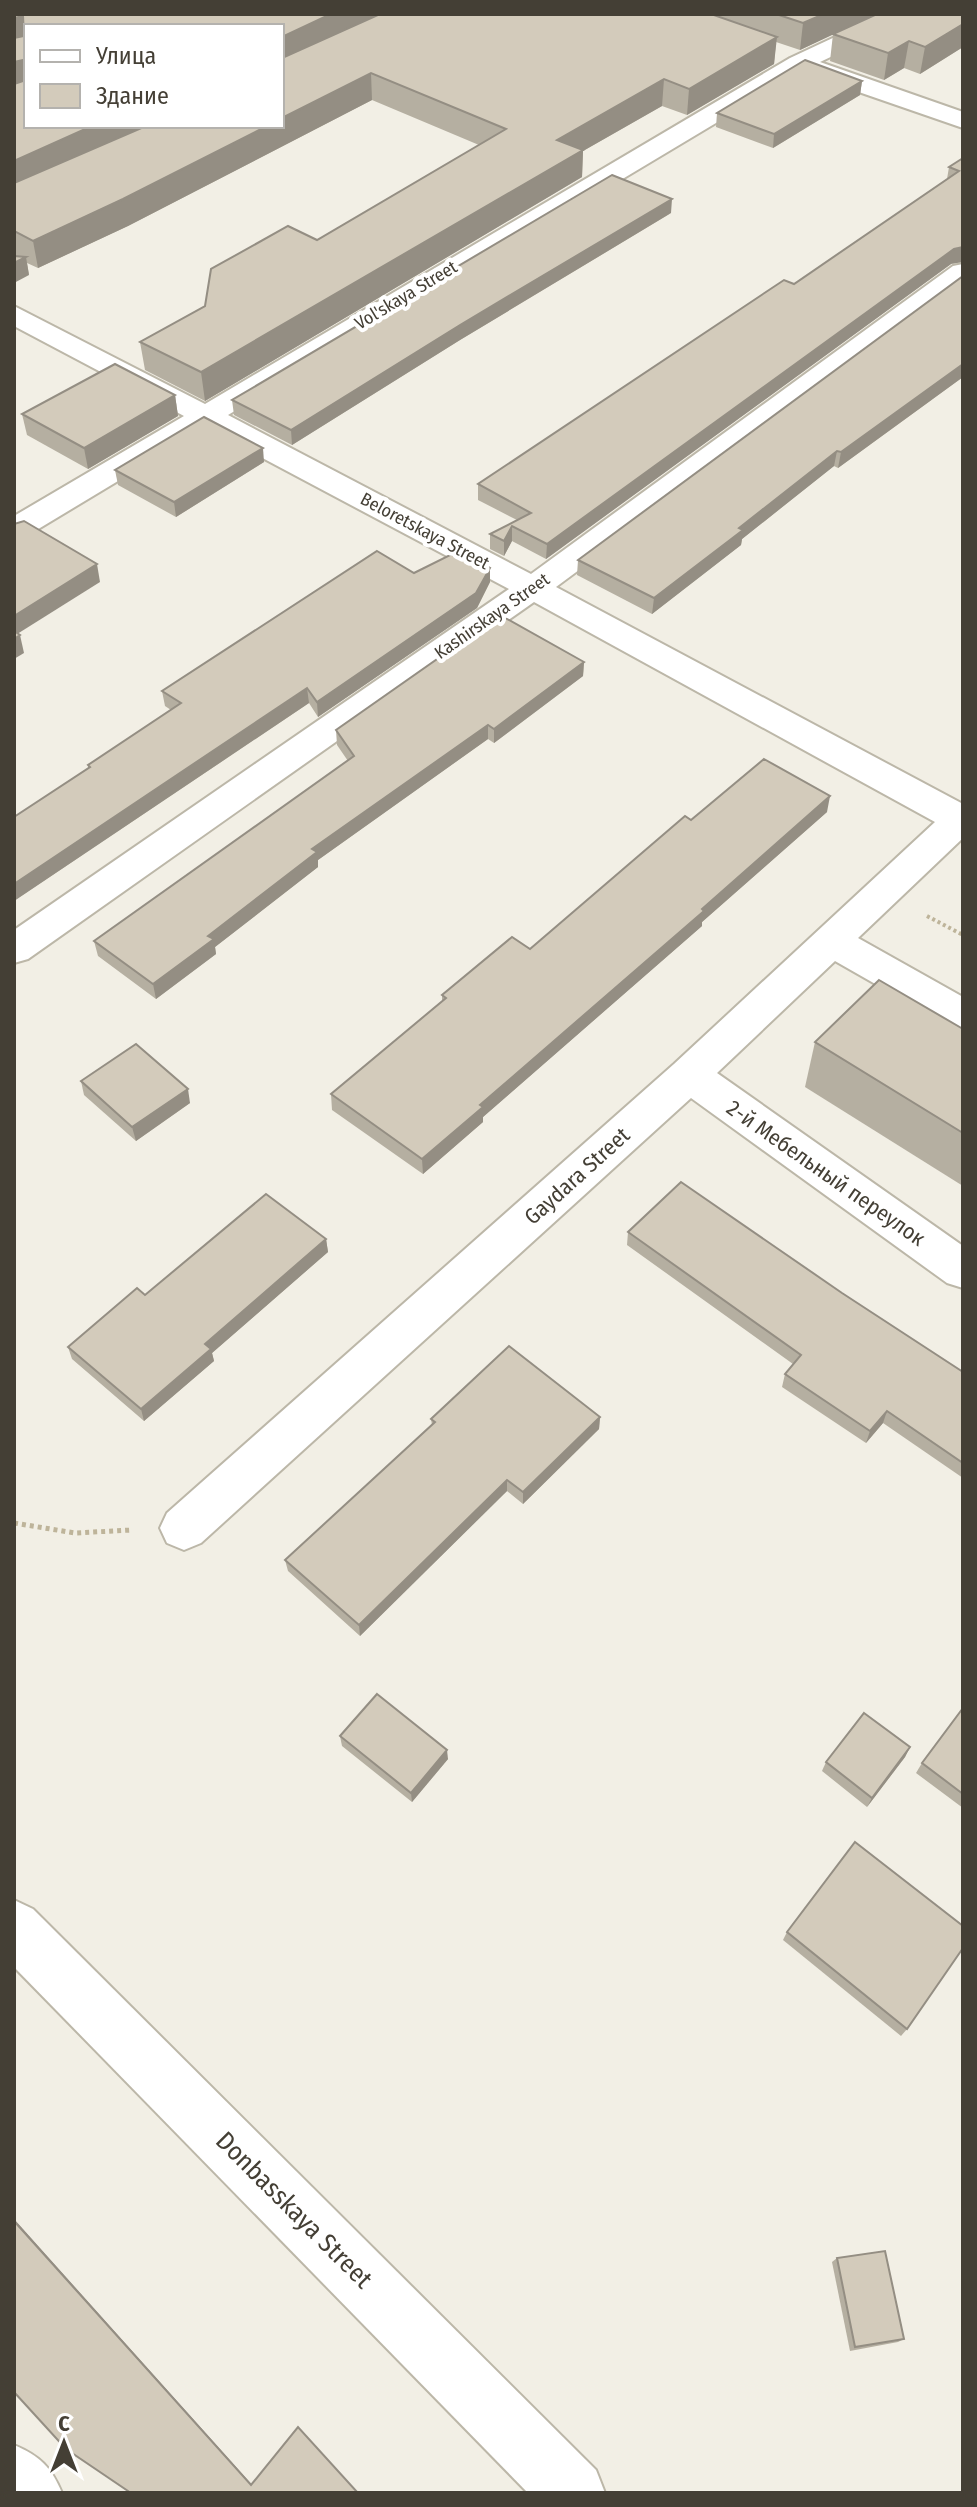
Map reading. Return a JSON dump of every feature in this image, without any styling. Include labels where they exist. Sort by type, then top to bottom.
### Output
[{"type":"street","name":"Vol'skaya Street","points":[[14,530],[799,63],[903,14]]},
{"type":"street","points":[[769,52],[963,120]]},
{"type":"street","name":"Kashirskaya Street","points":[[14,949],[533,588],[963,272]]},
{"type":"street","name":"Beloretskaya Street","points":[[14,315],[962,818]]},
{"type":"street","name":"Gaydara Street","points":[[184,1528],[689,1075],[962,818]]},
{"type":"street","points":[[830,940],[963,1015]]},
{"type":"street","name":"2-й Мебельный переулок","points":[[689,1075],[963,1270]]},
{"type":"street","name":"Donbasskaya Street","points":[[14,1928],[573,2493]]},
{"type":"street","points":[[14,2477],[30,2493]]},
{"type":"path","points":[[14,1523],[75,1533],[184,1528]]},
{"type":"building","points":[[14,14],[331,14],[284,36],[284,24],[24,24],[24,36],[23,16],[14,18]]},
{"type":"building","points":[[380,14],[711,14],[777,37],[689,89],[664,79],[557,140],[583,150],[201,372],[140,342],[205,306],[211,269],[288,226],[317,240],[506,129],[371,73],[284,117],[284,57]]},
{"type":"building","points":[[776,14],[824,14],[803,23]]},
{"type":"building","points":[[877,14],[963,14],[963,24],[925,47],[909,41],[888,53],[833,34]]},
{"type":"building","points":[[24,36],[24,128],[88,128],[14,161],[14,84],[23,81],[23,60],[14,62],[14,38]]},
{"type":"building","points":[[805,60],[862,81],[774,134],[717,113]]},
{"type":"building","points":[[141,128],[263,128],[33,241],[14,231],[14,183]]},
{"type":"building","points":[[963,158],[963,247],[954,249],[547,544],[512,526],[504,541],[490,534],[531,513],[478,484],[784,280],[794,284],[959,171],[949,167]]},
{"type":"building","points":[[612,175],[672,199],[291,430],[232,400]]},
{"type":"building","points":[[14,256],[26,257],[14,263]]},
{"type":"building","points":[[963,276],[963,364],[841,452],[837,451],[739,528],[743,530],[654,598],[578,560]]},
{"type":"building","points":[[115,364],[175,395],[84,448],[22,414]]},
{"type":"building","points":[[204,417],[263,448],[174,502],[115,470]]},
{"type":"building","points":[[24,521],[97,564],[14,616],[14,524]]},
{"type":"building","points":[[377,551],[414,573],[458,551],[490,568],[476,593],[317,702],[307,688],[14,884],[14,817],[181,703],[162,691]]},
{"type":"building","points":[[500,615],[584,662],[494,729],[488,725],[312,849],[317,852],[208,936],[214,939],[153,984],[94,941],[354,756],[336,730]]},
{"type":"building","points":[[764,759],[830,796],[422,1159],[331,1094],[446,998],[442,995],[512,937],[530,949],[685,816],[691,820]]},
{"type":"building","points":[[879,980],[963,1029],[963,1133],[815,1042]]},
{"type":"building","points":[[136,1044],[188,1089],[132,1127],[81,1081]]},
{"type":"building","points":[[681,1182],[963,1372],[963,1463],[887,1411],[870,1431],[785,1374],[801,1355],[628,1232]]},
{"type":"building","points":[[266,1194],[326,1239],[205,1344],[211,1349],[141,1409],[68,1347],[137,1288],[145,1295]]},
{"type":"building","points":[[509,1346],[600,1417],[523,1492],[507,1480],[359,1625],[285,1560],[435,1422],[431,1419]]},
{"type":"building","points":[[377,1694],[447,1750],[411,1793],[340,1736]]},
{"type":"building","points":[[963,1708],[963,1794],[922,1763]]},
{"type":"building","points":[[864,1713],[910,1747],[872,1798],[826,1762]]},
{"type":"building","points":[[855,1842],[963,1926],[963,1948],[907,2029],[787,1932]]},
{"type":"building","points":[[14,2221],[251,2485],[298,2427],[358,2493],[131,2493],[66,2449],[14,2392]]},
{"type":"building","points":[[885,2251],[904,2339],[855,2347],[837,2258]]}]
